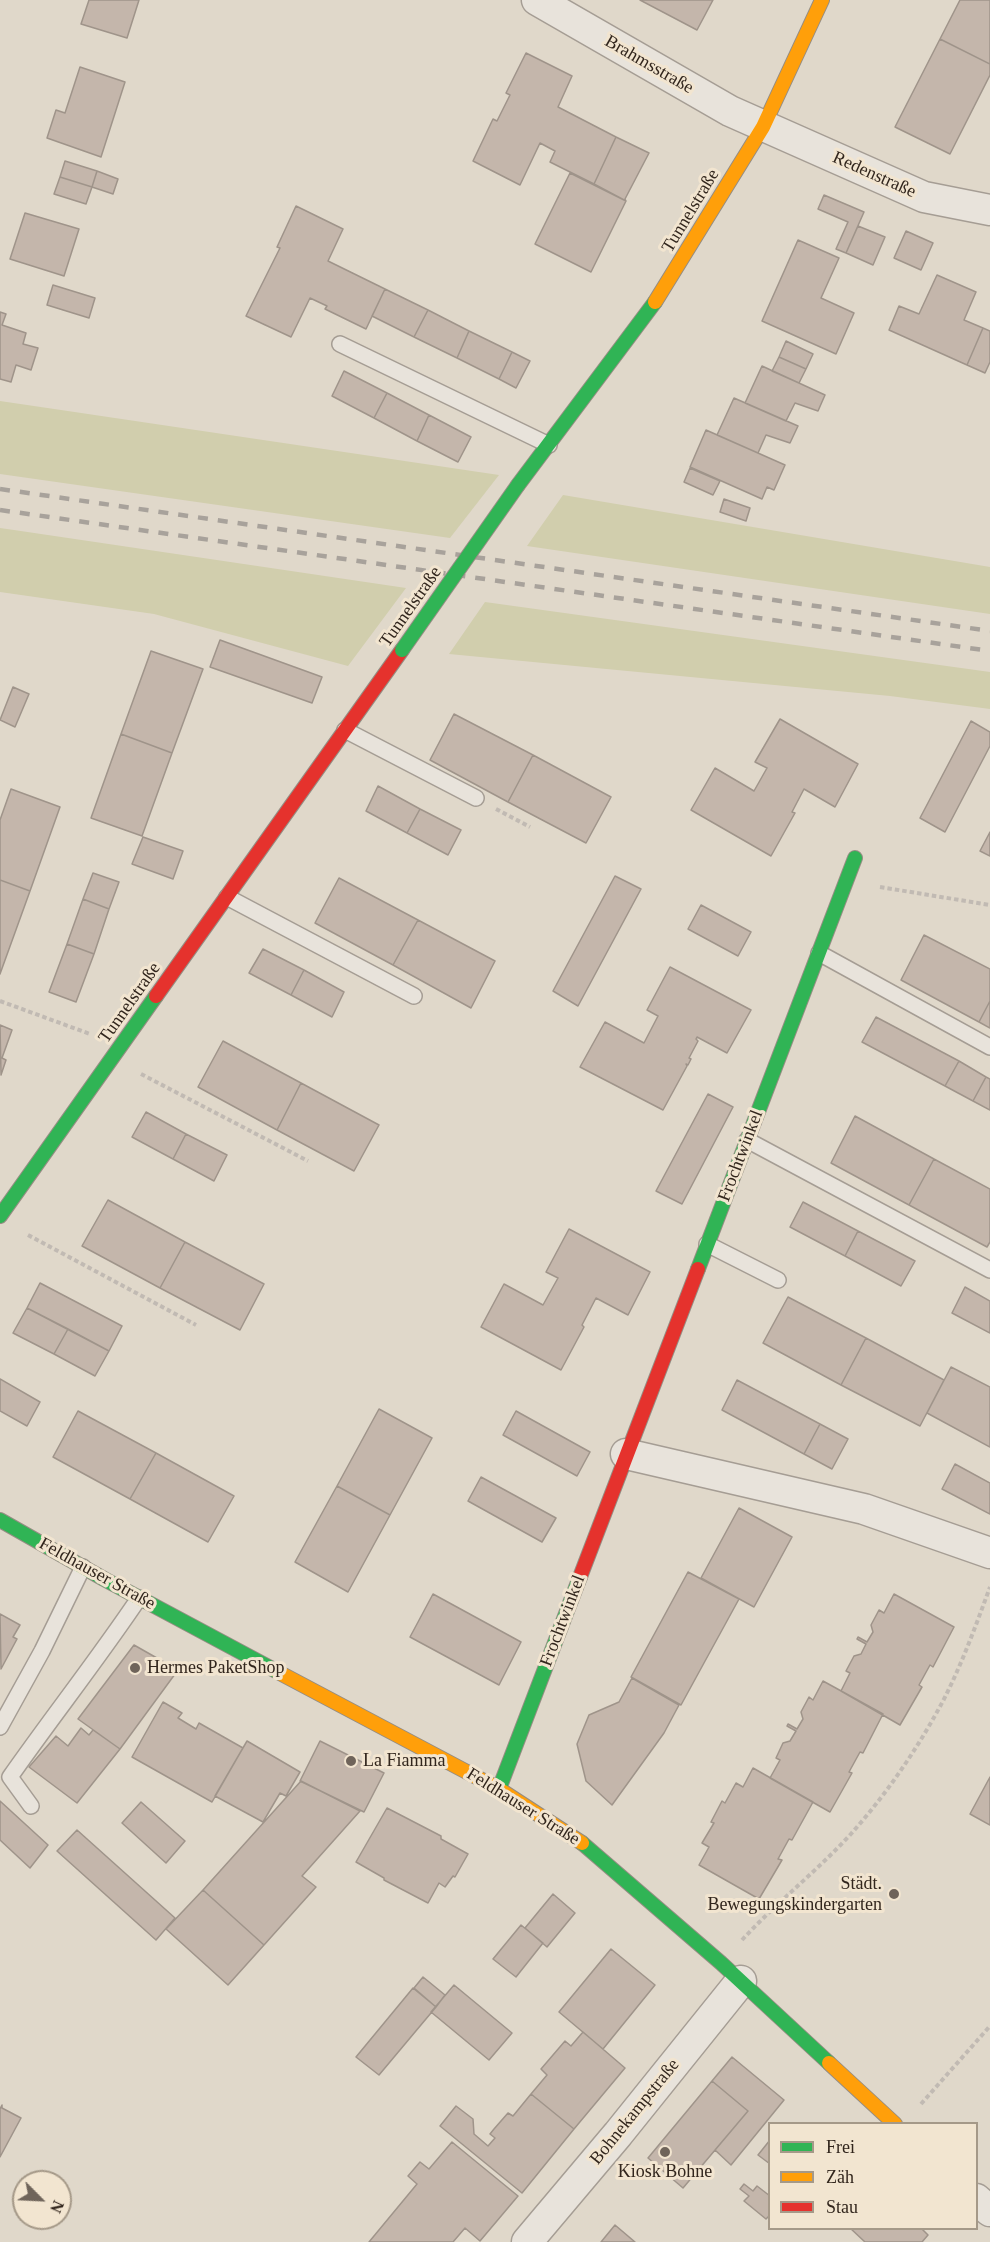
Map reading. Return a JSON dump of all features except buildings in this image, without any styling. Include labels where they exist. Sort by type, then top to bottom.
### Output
[{"type":"street","name":"Brahmsstraße","points":[[537,0],[730,111],[763,127]]},
{"type":"street","name":"Tunnelstraße","points":[[0,1216],[519,485],[663,292],[763,127],[822,0]]},
{"type":"street","name":"Redenstraße","points":[[763,127],[924,197],[990,210]]},
{"type":"street","name":"Frochtwinkel","points":[[499,1789],[855,858]]},
{"type":"street","points":[[626,1454],[864,1509],[990,1553]]},
{"type":"street","name":"Feldhauser Straße","points":[[0,1520],[139,1598],[499,1789],[580,1841],[731,1972],[893,2122]]},
{"type":"street","name":"Bohnekampstraße","points":[[527,2242],[618,2134],[731,1972]]},
{"type":"street","points":[[978,2201],[990,2211]]},
{"type":"lane","points":[[340,344],[549,445]]},
{"type":"lane","points":[[345,730],[476,798]]},
{"type":"lane","points":[[227,897],[414,996]]},
{"type":"lane","points":[[819,953],[990,1047]]},
{"type":"lane","points":[[747,1140],[990,1270]]},
{"type":"lane","points":[[707,1244],[778,1280]]},
{"type":"lane","points":[[0,1727],[42,1651],[83,1567]]},
{"type":"lane","points":[[31,1806],[10,1777],[139,1598]]},
{"type":"path","points":[[476,798],[530,827]]},
{"type":"path","points":[[847,882],[990,905]]},
{"type":"path","points":[[0,1001],[122,1045]]},
{"type":"path","points":[[112,1059],[308,1161]]},
{"type":"path","points":[[21,1231],[196,1325]]},
{"type":"path","points":[[731,1972],[763,1917],[850,1835],[919,1744],[944,1700],[962,1661],[990,1587]]},
{"type":"path","points":[[920,2106],[990,2026]]},
{"type":"shaded area","points":[[0,401],[499,475],[450,538],[0,474]]},
{"type":"shaded area","points":[[563,495],[990,567],[990,614],[527,546]]},
{"type":"shaded area","points":[[0,528],[406,588],[348,666],[154,614],[0,592]]},
{"type":"shaded area","points":[[485,602],[990,672],[990,709],[890,696],[449,654]]},
{"type":"railway","points":[[0,489],[990,631]]},
{"type":"railway","points":[[0,510],[990,651]]},
{"type":"traffic: fast","points":[[518,485],[655,302]]},
{"type":"traffic: fast","points":[[402,650],[518,485]]},
{"type":"traffic: fast","points":[[698,1269],[855,858]]},
{"type":"traffic: fast","points":[[0,1216],[156,996]]},
{"type":"traffic: fast","points":[[0,1520],[104,1579],[278,1672]]},
{"type":"traffic: fast","points":[[499,1789],[580,1577]]},
{"type":"traffic: fast","points":[[582,1843],[721,1963],[829,2063]]},
{"type":"traffic: slow","points":[[655,302],[763,127],[822,0]]},
{"type":"traffic: slow","points":[[278,1672],[499,1789],[582,1843]]},
{"type":"traffic: slow","points":[[829,2063],[893,2122]]},
{"type":"traffic: jam","points":[[156,996],[402,650]]},
{"type":"traffic: jam","points":[[580,1577],[698,1269]]},
{"type":"place","name":"Hermes PaketShop","points":[[135,1668]]},
{"type":"place","name":"La Fiamma","points":[[351,1761]]},
{"type":"place","name":"Städt. Bewegungskindergarten","points":[[894,1894]]},
{"type":"place","name":"Kiosk Bohne","points":[[665,2152]]}]
